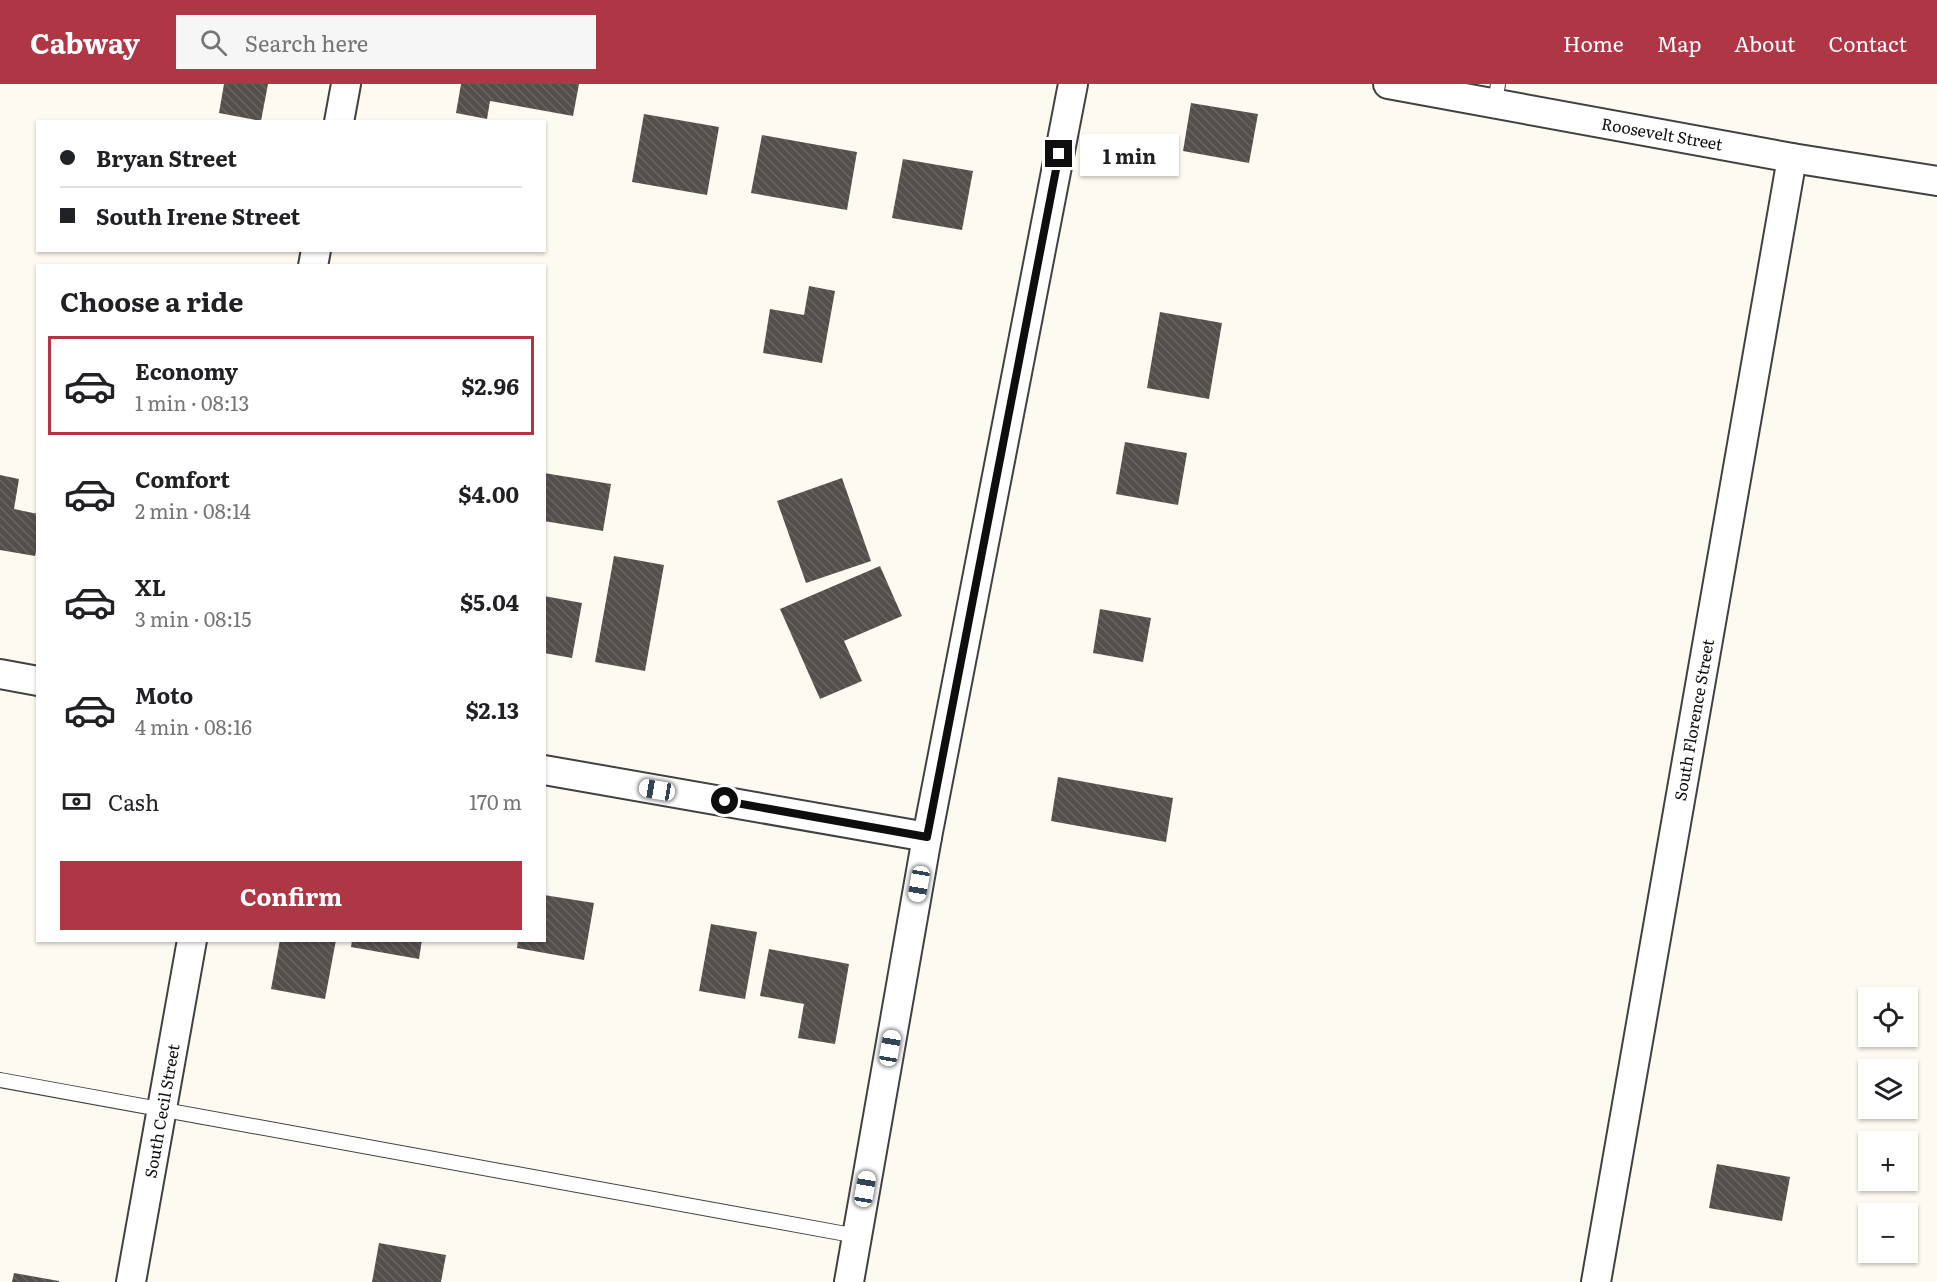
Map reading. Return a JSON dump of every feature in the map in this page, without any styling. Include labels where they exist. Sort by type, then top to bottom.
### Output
[{"type":"street","points":[[339,120],[346,84]]},
{"type":"street","points":[[849,1282],[927,837],[1073,84]]},
{"type":"street","name":"Roosevelt Street","points":[[1388,84],[1496,94],[1792,158],[1937,182]]},
{"type":"street","name":"South Florence Street","points":[[1596,1282],[1792,158]]},
{"type":"street","points":[[0,674],[36,681]]},
{"type":"street","points":[[546,770],[927,837]]},
{"type":"street","name":"South Cecil Street","points":[[131,1282],[192,942]]},
{"type":"lane","points":[[0,1080],[857,1236]]},
{"type":"building","points":[[224,84],[268,84],[261,120],[219,113]]},
{"type":"building","points":[[461,84],[579,84],[573,116],[490,101],[487,119],[456,113]]},
{"type":"building","points":[[1191,103],[1258,114],[1249,163],[1183,151]]},
{"type":"building","points":[[644,114],[719,127],[707,195],[632,182]]},
{"type":"building","points":[[762,135],[857,152],[847,210],[751,193]]},
{"type":"building","points":[[903,159],[973,171],[962,230],[892,218]]},
{"type":"building","points":[[809,286],[835,291],[822,363],[763,353],[770,309],[804,315]]},
{"type":"building","points":[[1160,312],[1222,323],[1209,399],[1147,388]]},
{"type":"building","points":[[1125,442],[1187,453],[1178,505],[1116,494]]},
{"type":"building","points":[[546,473],[611,484],[603,531],[546,521]]},
{"type":"building","points":[[0,475],[19,479],[14,509],[36,514],[36,552],[35,556],[0,550]]},
{"type":"building","points":[[842,478],[871,561],[806,583],[777,501]]},
{"type":"building","points":[[614,556],[664,565],[645,671],[595,662]]},
{"type":"building","points":[[880,566],[902,616],[844,641],[862,681],[820,699],[780,609]]},
{"type":"building","points":[[546,596],[582,603],[572,658],[546,653]]},
{"type":"building","points":[[1100,609],[1151,618],[1143,662],[1093,653]]},
{"type":"building","points":[[1058,777],[1173,798],[1166,842],[1051,821]]},
{"type":"building","points":[[546,895],[594,903],[584,960],[517,948],[518,942],[546,942]]},
{"type":"building","points":[[711,924],[757,932],[745,999],[699,991]]},
{"type":"building","points":[[280,942],[336,942],[325,999],[271,989]]},
{"type":"building","points":[[352,942],[422,942],[419,959],[351,947]]},
{"type":"building","points":[[769,949],[849,964],[835,1044],[798,1038],[804,1004],[760,996]]},
{"type":"building","points":[[1717,1164],[1790,1177],[1782,1221],[1709,1208]]},
{"type":"building","points":[[379,1243],[446,1255],[441,1282],[372,1282]]},
{"type":"building","points":[[14,1273],[59,1281],[59,1282],[12,1282]]},
{"type":"route","points":[[725,801],[927,837],[1059,154]]}]
